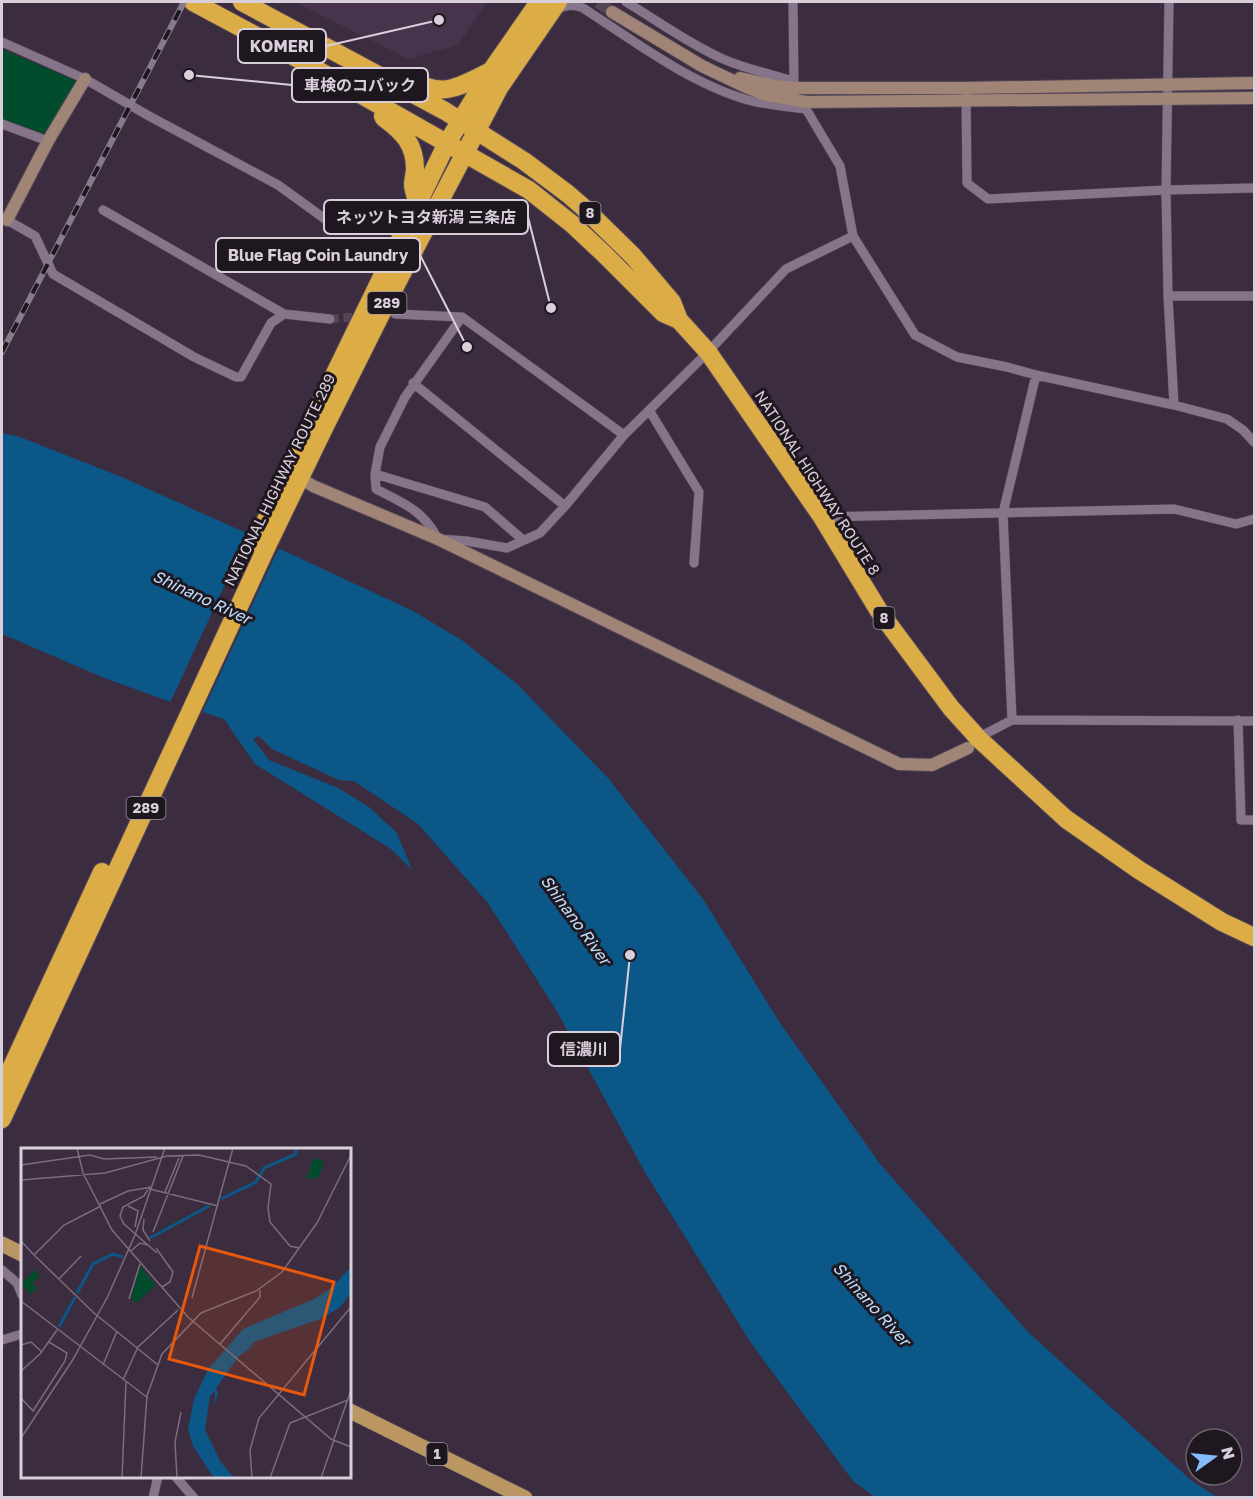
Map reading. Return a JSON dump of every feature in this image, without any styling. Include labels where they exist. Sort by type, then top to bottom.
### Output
[{"type":"highway","name":"NATIONAL HIGHWAY ROUTE 8","points":[[192,2],[278,47],[514,181],[572,224],[663,313],[679,320]]},
{"type":"highway","name":"NATIONAL HIGHWAY ROUTE 8","points":[[242,2],[477,130],[524,161],[583,207],[633,256],[672,302],[679,320],[708,352],[822,517],[879,611],[951,708],[974,744],[1066,819],[1139,870],[1213,916],[1254,937]]},
{"type":"highway","name":"NATIONAL HIGHWAY ROUTE 289","points":[[2,1088],[247,563],[285,494],[447,143],[491,71],[549,4]]},
{"type":"highway","name":"NATIONAL HIGHWAY ROUTE 289","points":[[2,1119],[267,546],[285,494],[300,478],[464,153],[499,88],[549,4]]},
{"type":"highway","points":[[348,59],[377,63],[423,87],[439,90],[460,86],[491,71]]},
{"type":"highway","points":[[379,105],[384,118],[396,127],[409,143],[414,156],[413,186],[418,203]]},
{"type":"main road","points":[[2,1244],[21,1254]]},
{"type":"main road","name":"1","points":[[351,1411],[525,1497]]},
{"type":"street","points":[[626,2],[694,45],[721,58],[794,85]]},
{"type":"street","points":[[793,2],[794,85]]},
{"type":"street","points":[[1169,2],[1166,190],[1168,296],[1174,405]]},
{"type":"street","points":[[549,4],[576,5],[583,8],[699,81],[752,101],[807,106],[966,101],[1254,98]]},
{"type":"street","points":[[612,12],[702,66],[766,95],[807,106],[840,166],[853,237],[915,335],[957,357],[1227,419],[1243,430],[1254,442]]},
{"type":"street","points":[[2,42],[85,79],[278,185],[336,227],[383,228]]},
{"type":"street","points":[[702,66],[744,80],[775,87],[794,85],[966,88],[1254,83]]},
{"type":"street","points":[[85,79],[4,220],[35,236],[53,274],[194,357],[236,377],[241,377],[271,323],[284,314]]},
{"type":"street","points":[[966,88],[967,183],[988,198],[1254,188]]},
{"type":"street","points":[[2,124],[48,141]]},
{"type":"street","points":[[103,210],[284,314],[330,319]]},
{"type":"street","points":[[438,539],[507,548],[540,533],[624,435],[708,352],[786,269],[853,237]]},
{"type":"street","points":[[1168,296],[1254,296]]},
{"type":"street","points":[[395,314],[462,317],[624,435]]},
{"type":"street","points":[[438,539],[434,530],[416,510],[376,489],[375,474],[380,447],[405,397],[462,317]]},
{"type":"street","points":[[1012,720],[1003,513],[1036,375]]},
{"type":"street","points":[[414,383],[565,506]]},
{"type":"street","points":[[649,410],[699,492],[694,563]]},
{"type":"street","points":[[375,474],[485,507],[523,540]]},
{"type":"street","points":[[300,478],[313,486],[438,539],[899,764],[932,765],[974,744],[987,733],[1012,720],[1254,721]]},
{"type":"street","points":[[822,517],[1174,509],[1236,524],[1254,519]]},
{"type":"street","points":[[1238,720],[1241,820],[1254,820]]},
{"type":"street","points":[[2,1270],[17,1283],[21,1293]]},
{"type":"street","points":[[2,1340],[21,1334]]},
{"type":"street","points":[[153,1497],[158,1478]]},
{"type":"street","points":[[177,1478],[194,1497]]},
{"type":"shaded area","points":[[295,2],[487,2],[458,45],[408,59]]},
{"type":"green space","points":[[2,49],[76,81],[45,134],[2,119]]},
{"type":"water","name":"Shinano River","points":[[2,433],[20,437],[124,478],[244,532],[413,611],[463,641],[517,684],[608,778],[703,899],[780,1023],[880,1164],[1028,1332],[1184,1474],[1184,1487],[1201,1487],[1217,1497],[875,1497],[853,1481],[751,1343],[646,1174],[555,1008],[488,903],[418,824],[354,781],[339,780],[272,749],[259,736],[253,739],[269,760],[338,788],[369,807],[397,833],[412,870],[391,849],[255,764],[224,719],[102,677],[2,634]]},
{"type":"pier","points":[[250,531],[281,546],[201,715],[169,705]]},
{"type":"tunnel","points":[[598,2],[612,12]]},
{"type":"tunnel","points":[[330,319],[363,316]]},
{"type":"railway","points":[[2,352],[184,2]]},
{"type":"place","name":"KOMERI","points":[[439,20]]},
{"type":"place","name":"車検のコバック","points":[[189,75]]},
{"type":"place","name":"ネッツトヨタ新潟 三条店","points":[[551,308]]},
{"type":"place","name":"Blue Flag Coin Laundry","points":[[467,347]]},
{"type":"place","name":"信濃川","points":[[630,955]]}]
